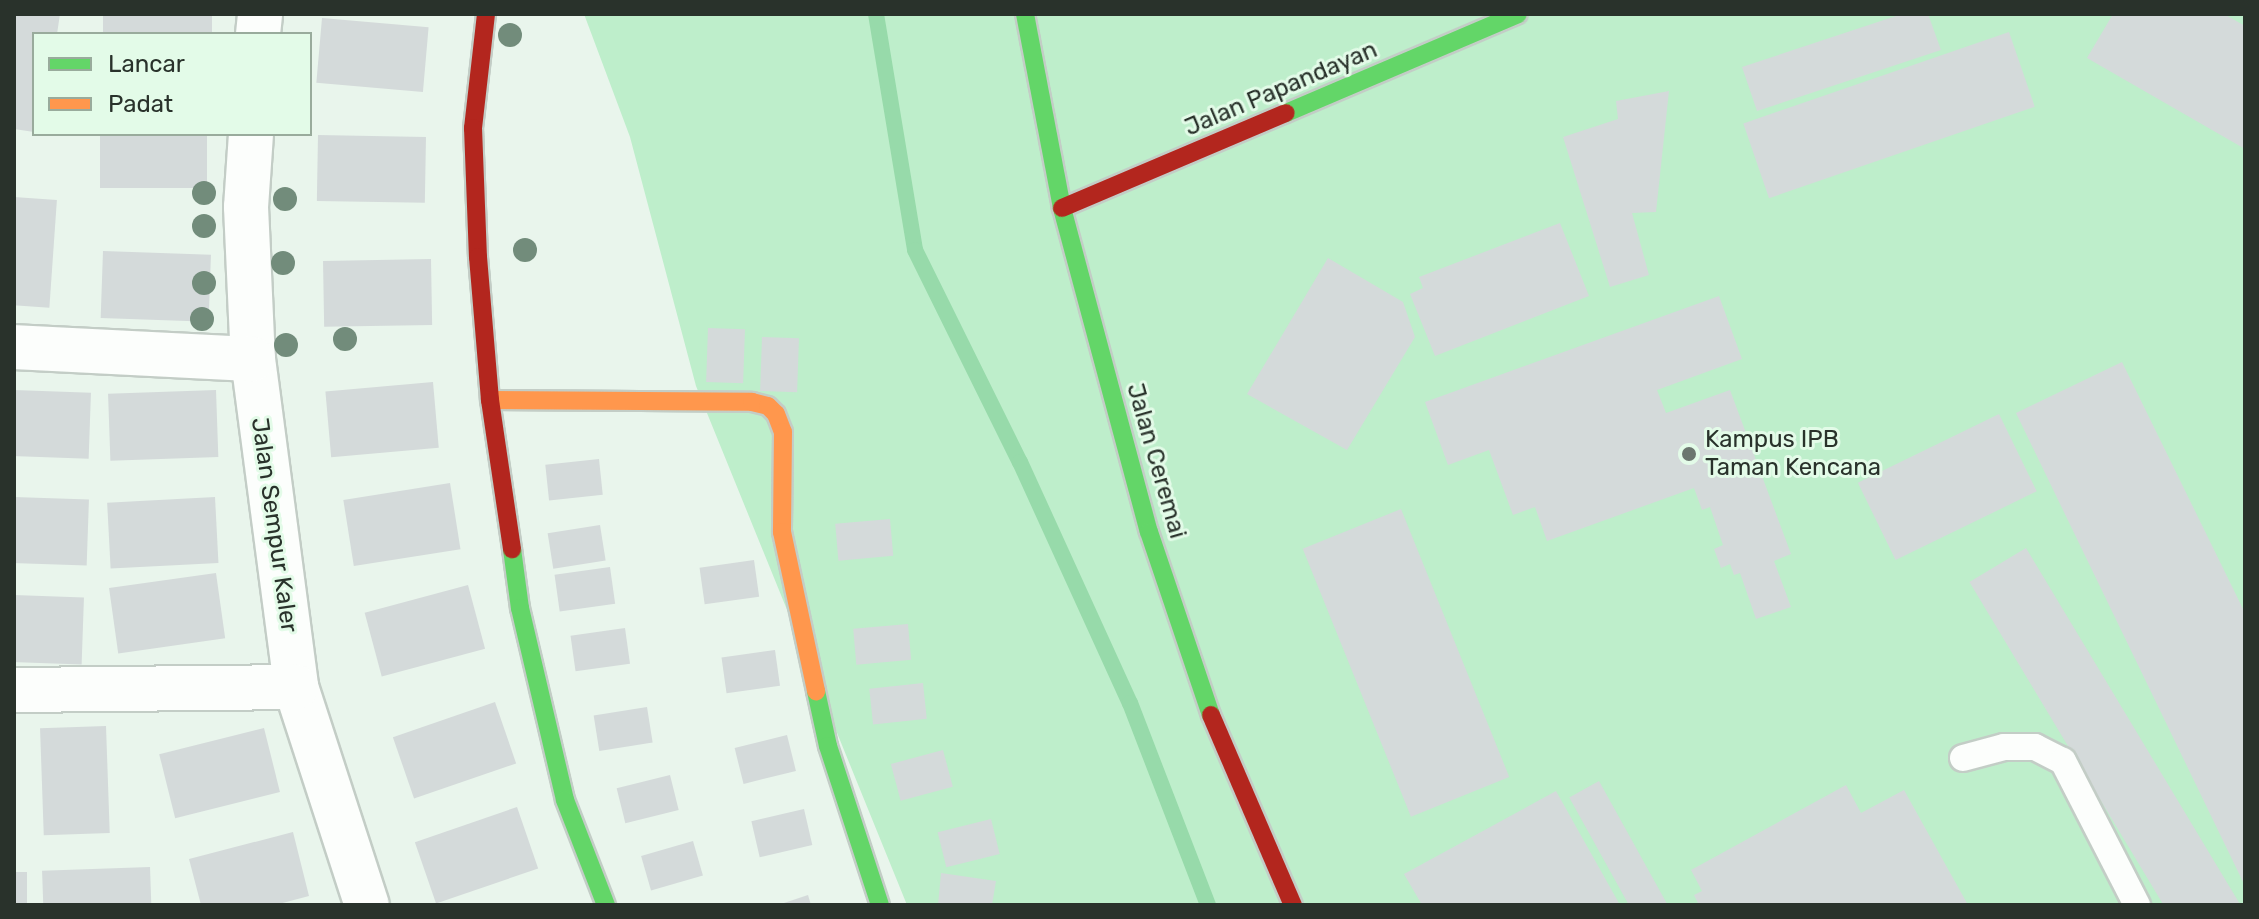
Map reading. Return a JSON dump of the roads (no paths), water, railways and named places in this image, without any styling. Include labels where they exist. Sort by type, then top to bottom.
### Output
[{"type":"street","points":[[486,14],[473,128],[478,257],[490,400],[523,623],[565,800],[606,905]]},
{"type":"street","name":"Jalan Ceremai","points":[[1025,14],[1062,208],[1149,532],[1204,700],[1254,808],[1293,905]]},
{"type":"street","name":"Jalan Papandayan","points":[[1062,208],[1518,14]]},
{"type":"street","name":"Jalan Sempur Kaler","points":[[251,136],[246,207],[253,359],[296,687],[367,905]]},
{"type":"street","points":[[14,347],[253,359]]},
{"type":"street","points":[[490,400],[752,402],[768,406],[776,414],[783,432],[782,532],[788,563],[828,746],[880,905]]},
{"type":"street","points":[[14,690],[296,687]]},
{"type":"lane","points":[[1963,758],[2004,747],[2035,747],[2063,761],[2137,905]]},
{"type":"waterway","points":[[876,14],[915,250],[1020,462],[1130,703],[1208,905]]},
{"type":"place","name":"Kampus IPB Taman Kencana","points":[[1689,454]]}]
